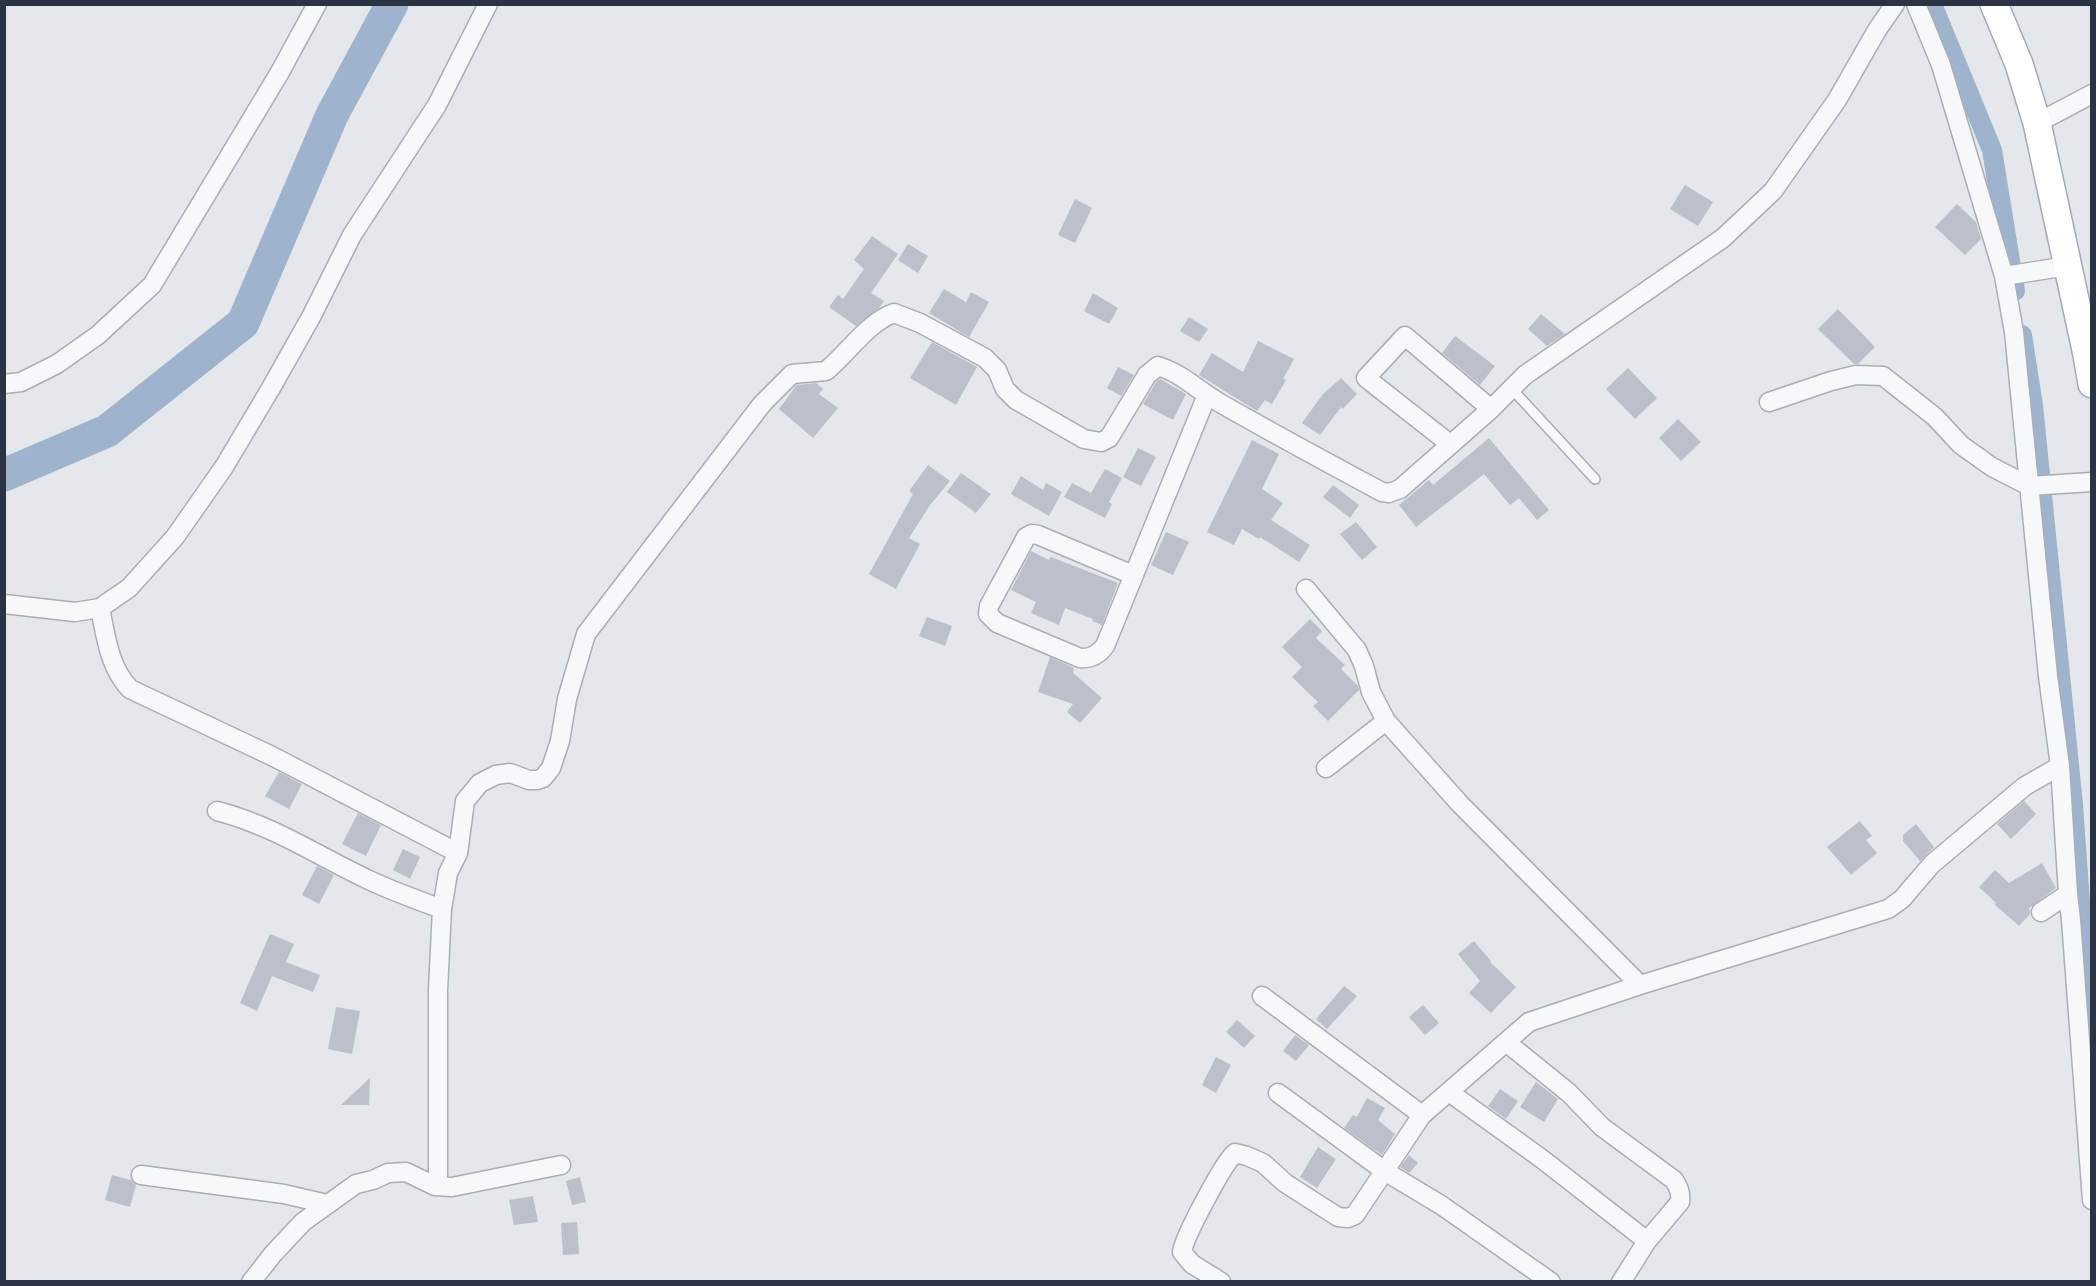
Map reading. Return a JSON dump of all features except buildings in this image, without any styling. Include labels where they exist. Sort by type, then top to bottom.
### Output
[{"type":"main road","points":[[1994,4],[2019,64],[2037,123],[2058,268],[2091,377]]},
{"type":"street","points":[[4,384],[21,382],[57,364],[98,335],[152,285],[280,72],[317,4]]},
{"type":"street","points":[[4,604],[75,612],[100,608],[129,588],[175,537],[224,467],[311,317],[352,235],[437,105],[488,4]]},
{"type":"street","points":[[435,1186],[438,1178],[438,990],[442,909],[448,873],[458,853],[465,801],[480,783],[496,775],[510,773],[529,780],[537,780],[543,778],[551,768],[560,741],[567,699],[586,634],[618,589],[762,404],[792,374],[826,371],[883,316],[894,313],[985,358],[996,369],[1005,389],[1016,400],[1093,442],[1101,442],[1109,438],[1147,375],[1158,366],[1172,370],[1207,396],[1382,492],[1389,493],[1400,489],[1534,369],[1723,238],[1773,191],[1837,100],[1877,30],[1895,4]]},
{"type":"street","points":[[1916,4],[1941,65],[2006,276],[2032,486],[2048,676],[2060,766],[2067,894],[2071,920],[2091,1200]]},
{"type":"street","points":[[2037,123],[2091,94]]},
{"type":"street","points":[[2006,276],[2058,268]]},
{"type":"street","points":[[1450,444],[1366,378],[1405,336],[1491,409]]},
{"type":"street","points":[[1769,402],[1856,375],[1883,376],[1935,417],[1961,445],[1992,467],[2032,486],[2085,483]]},
{"type":"street","points":[[1133,575],[1032,534],[1026,537],[989,606],[988,614],[998,623],[1080,658],[1090,658],[1102,650],[1207,396]]},
{"type":"street","points":[[1306,589],[1357,650],[1371,692],[1386,721],[1460,804],[1640,985]]},
{"type":"street","points":[[100,608],[110,655],[118,677],[130,689],[274,757],[458,853]]},
{"type":"street","points":[[1326,768],[1386,721]]},
{"type":"street","points":[[1221,1281],[1198,1275],[1182,1252],[1222,1169],[1235,1153],[1263,1163],[1285,1183],[1338,1217],[1348,1218],[1355,1215],[1386,1172],[1422,1115],[1529,1022],[1640,985],[1888,909],[1902,899],[1932,864],[2025,786],[2060,766]]},
{"type":"street","points":[[218,811],[242,817],[273,830],[369,880],[442,909]]},
{"type":"street","points":[[2041,912],[2067,894]]},
{"type":"street","points":[[1262,996],[1422,1115]]},
{"type":"street","points":[[1506,1042],[1569,1093],[1602,1127],[1674,1180],[1677,1185],[1681,1196],[1680,1202],[1647,1241],[1621,1281]]},
{"type":"street","points":[[1449,1092],[1542,1159],[1647,1241]]},
{"type":"street","points":[[1278,1093],[1386,1172],[1441,1205],[1551,1281]]},
{"type":"street","points":[[252,1281],[303,1222],[356,1184],[388,1173],[406,1172],[435,1186],[452,1187],[561,1165]]},
{"type":"street","points":[[141,1175],[284,1194],[327,1204]]},
{"type":"lane","points":[[1512,389],[1595,479]]},
{"type":"waterway","points":[[4,475],[107,431],[243,323],[332,115],[392,4]]},
{"type":"waterway","points":[[1932,4],[1992,150],[2015,291]]},
{"type":"waterway","points":[[2022,335],[2033,405],[2073,805],[2092,1069]]}]
